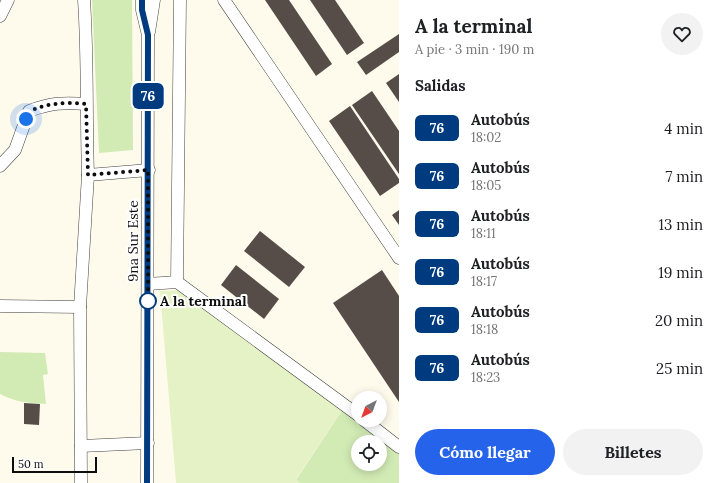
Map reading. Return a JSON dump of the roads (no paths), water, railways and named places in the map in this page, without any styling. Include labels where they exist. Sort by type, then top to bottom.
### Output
[{"type":"street","points":[[0,16],[8,0]]},
{"type":"street","points":[[81,483],[80,307],[88,175],[86,104],[87,51],[84,0]]},
{"type":"street","name":"9na Sur Este","points":[[142,0],[142,10],[148,35],[147,483]]},
{"type":"street","points":[[148,35],[154,0]]},
{"type":"street","points":[[177,282],[180,0]]},
{"type":"street","points":[[224,0],[399,258]]},
{"type":"street","points":[[0,166],[15,150],[29,111],[47,104],[66,102],[86,104]]},
{"type":"street","points":[[88,175],[148,170]]},
{"type":"street","points":[[148,284],[177,282],[351,410]]},
{"type":"street","points":[[0,306],[80,307]]},
{"type":"street","points":[[373,427],[399,447]]},
{"type":"street","points":[[81,446],[148,443]]},
{"type":"place","name":"A la terminal","points":[[148,301]]}]
